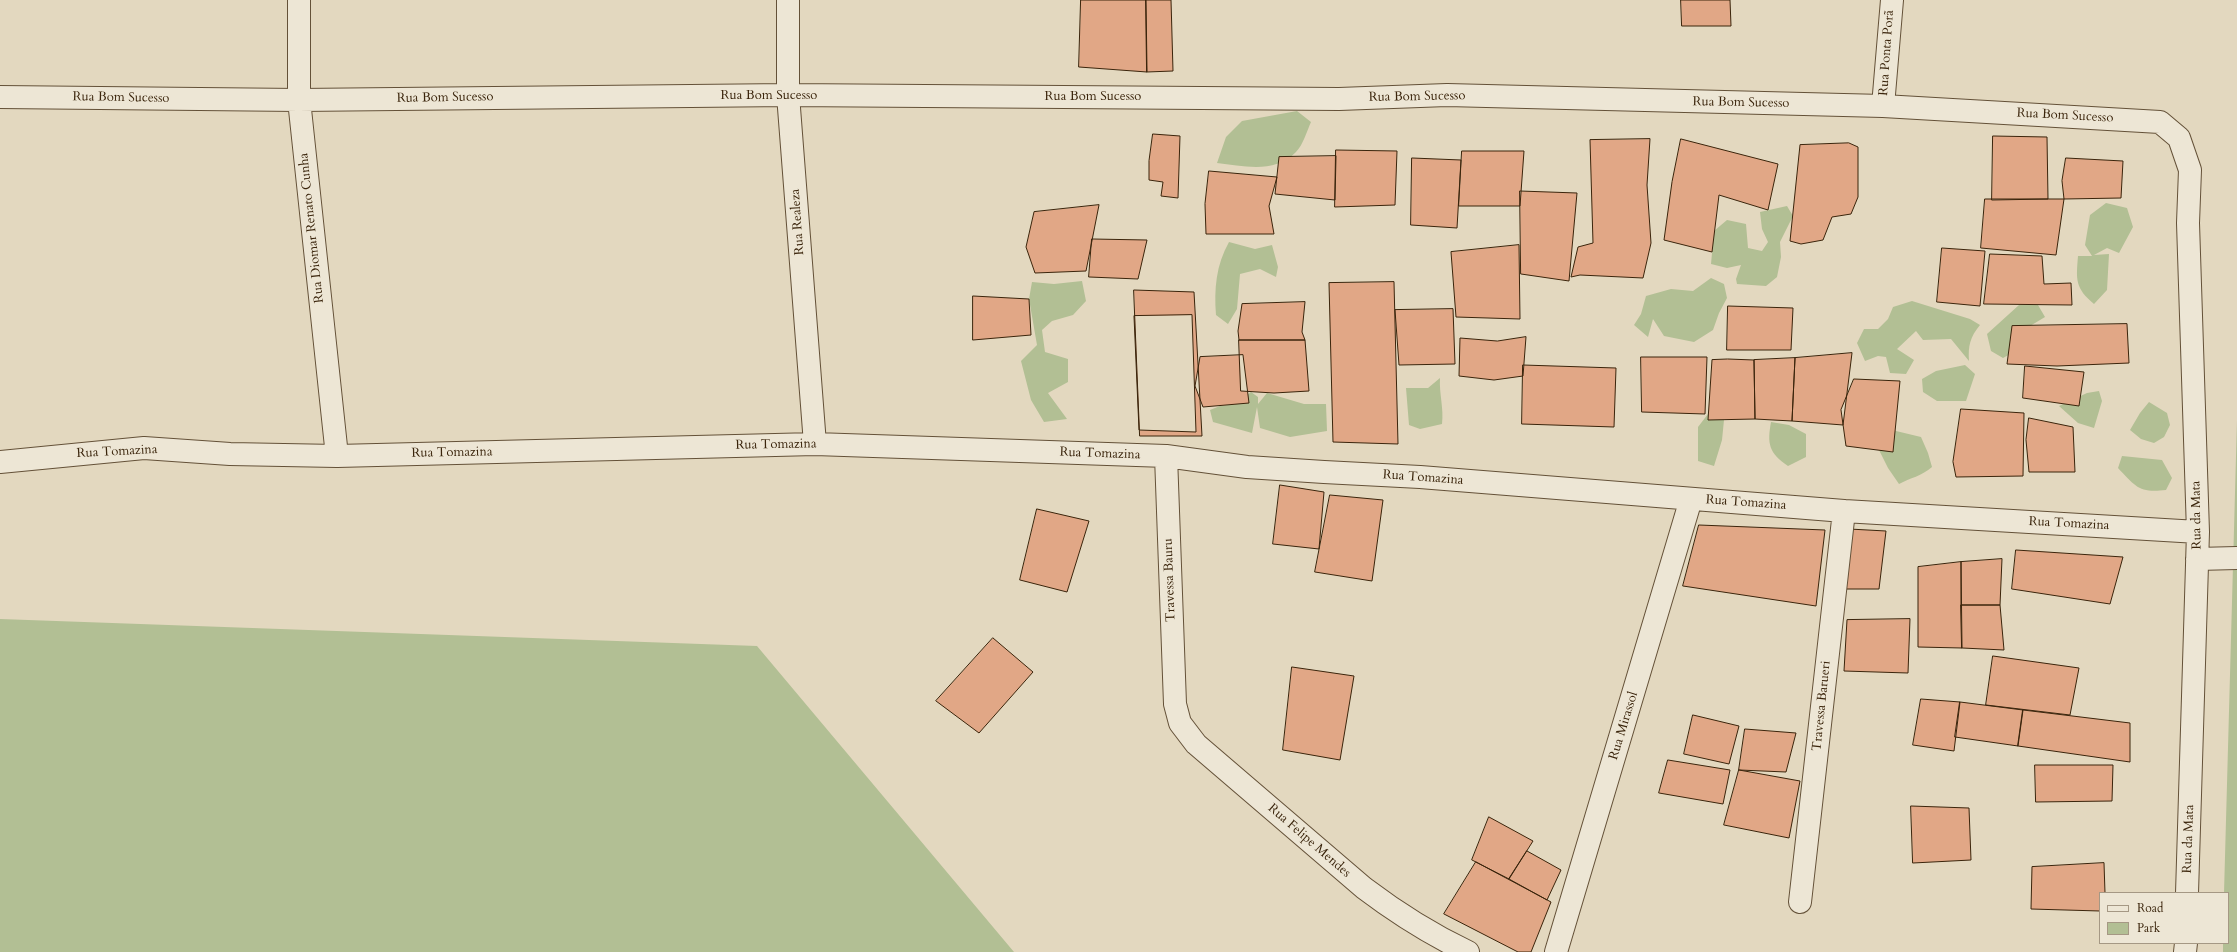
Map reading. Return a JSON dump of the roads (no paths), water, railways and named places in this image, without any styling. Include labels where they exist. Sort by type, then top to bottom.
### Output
[{"type":"street","name":"Rua Diomar Renato Cunha","points":[[299,0],[299,100],[337,456]]},
{"type":"street","name":"Rua Realeza","points":[[788,0],[788,95],[815,444]]},
{"type":"street","name":"Rua Ponta Porã","points":[[1883,106],[1892,0]]},
{"type":"street","name":"Rua Bom Sucesso","points":[[0,97],[299,100],[788,95],[1339,98],[1447,95],[1883,106],[2160,122],[2179,138]]},
{"type":"street","name":"Rua da Mata","points":[[2179,138],[2190,170],[2188,223],[2198,532],[2187,892]]},
{"type":"street","name":"Rua Tomazina","points":[[0,462],[144,448],[230,454],[337,456],[815,444],[1166,456],[1247,467],[1420,477],[1844,511],[2198,532]]},
{"type":"street","name":"Travessa Bauru","points":[[1166,456],[1175,704]]},
{"type":"street","name":"Rua Mirassol","points":[[1556,952],[1691,499]]},
{"type":"street","name":"Travessa Barueri","points":[[1800,902],[1844,511]]},
{"type":"street","points":[[2197,559],[2237,558]]},
{"type":"street","name":"Rua Felipe Mendes","points":[[1175,704],[1180,723],[1196,744],[1364,888],[1390,908],[1422,929],[1468,952]]}]
